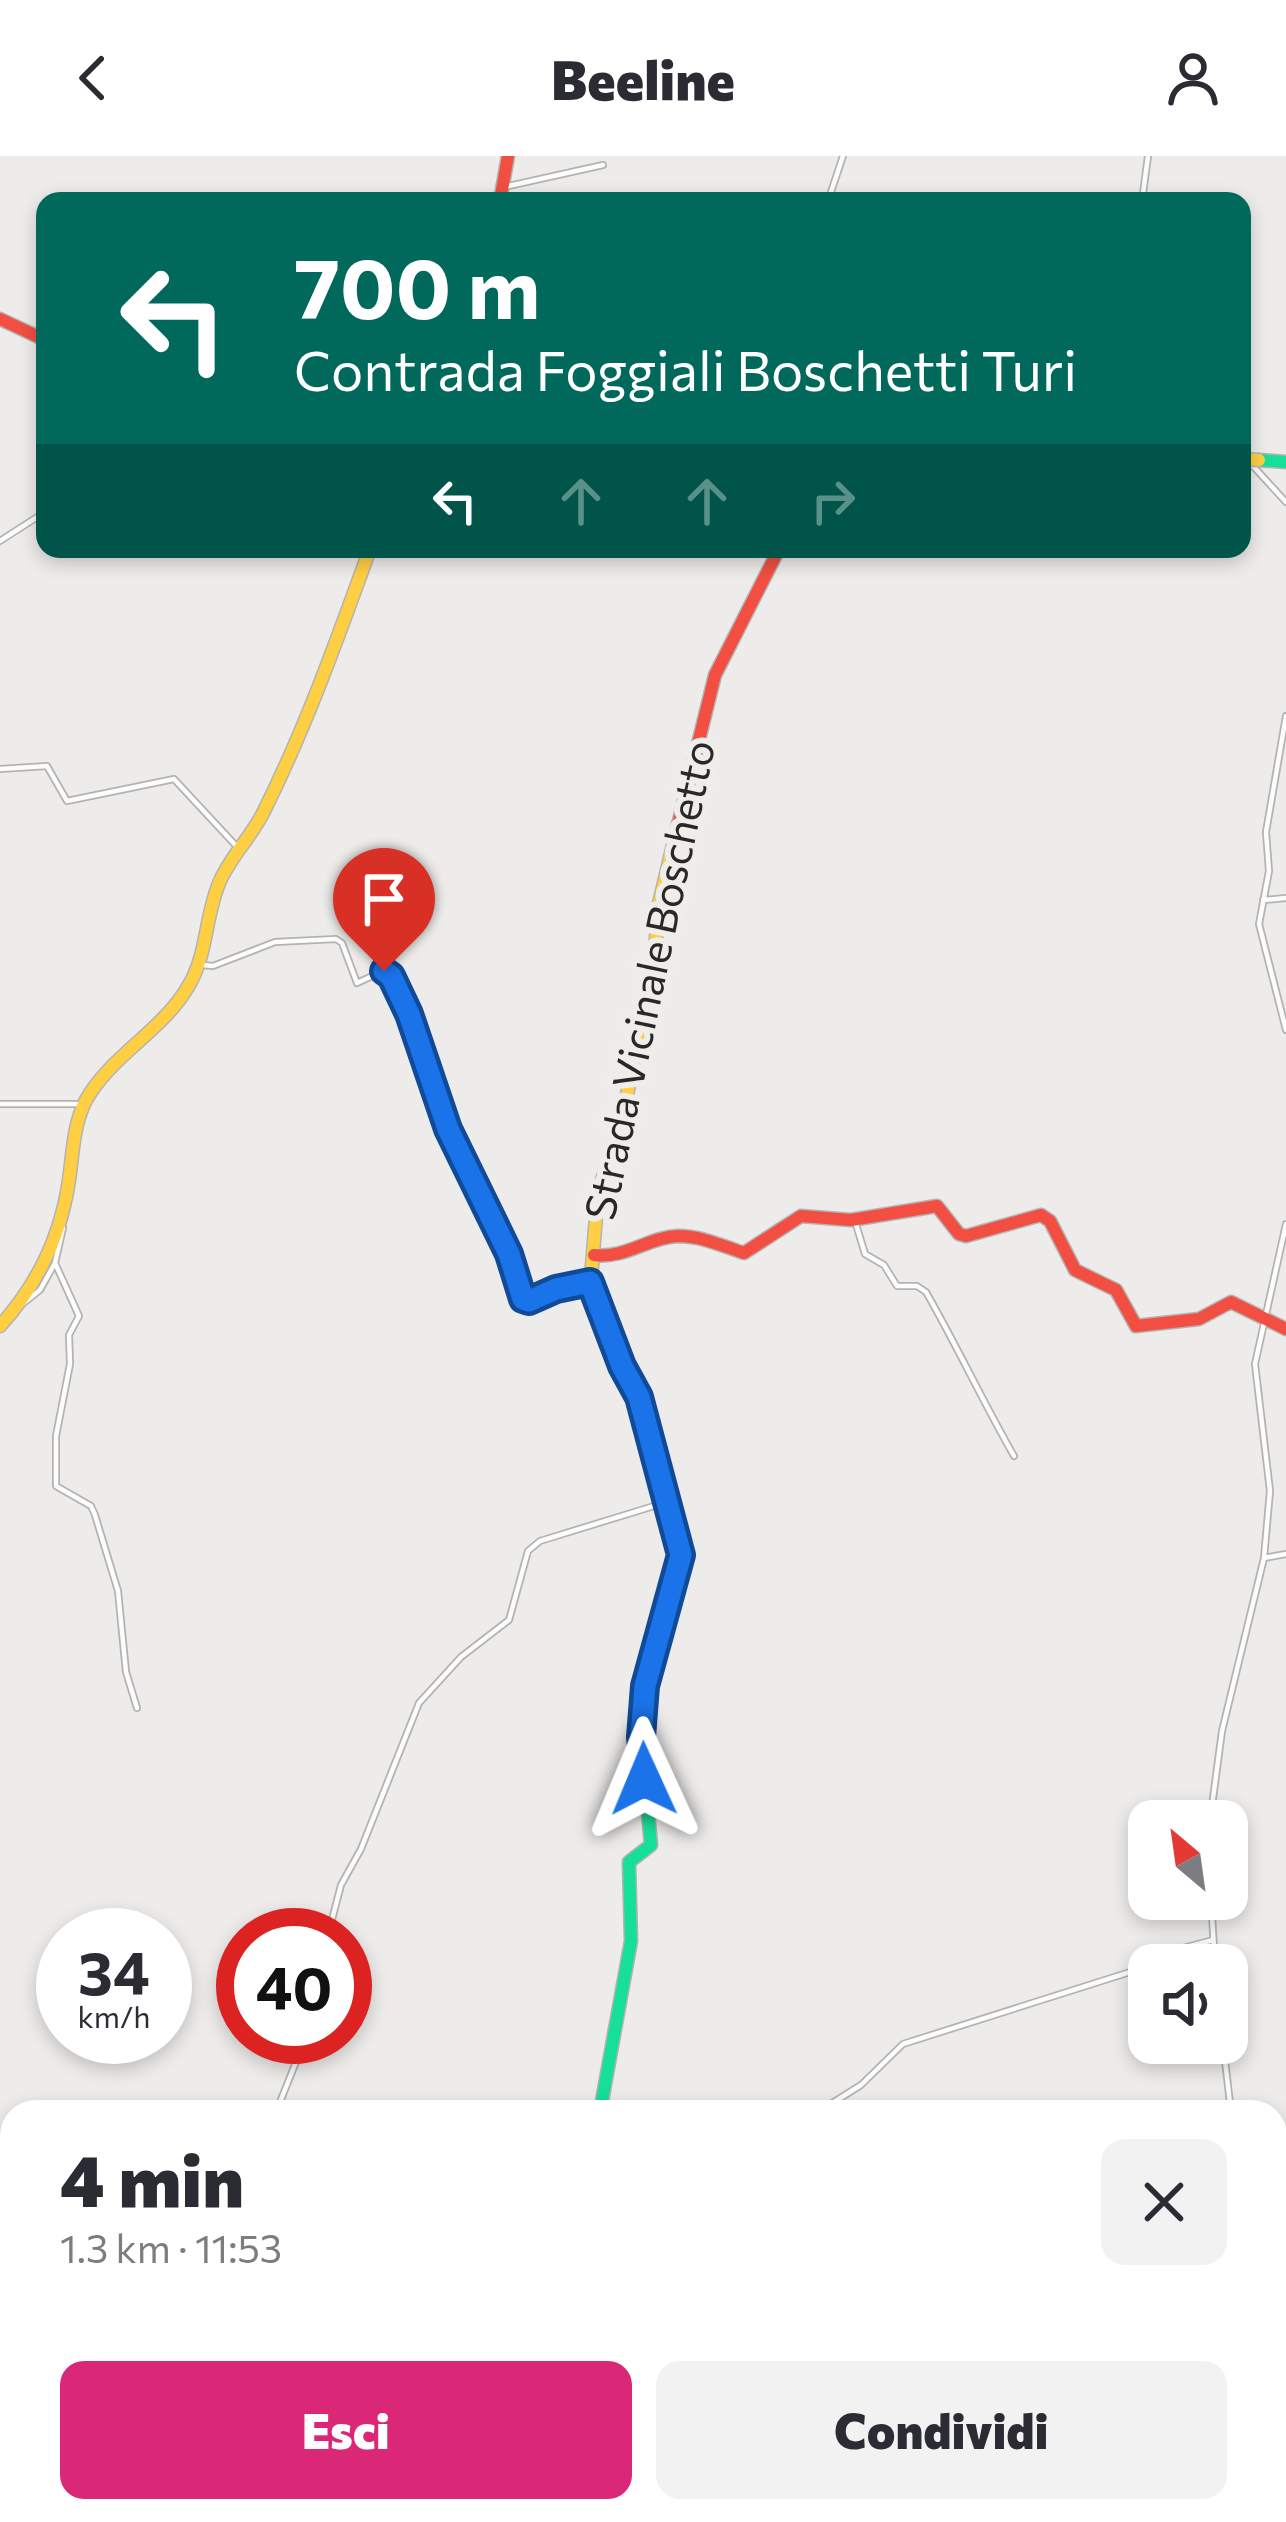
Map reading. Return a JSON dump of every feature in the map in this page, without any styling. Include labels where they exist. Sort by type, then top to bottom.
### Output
[{"type":"street","points":[[502,192],[508,156]]},
{"type":"street","points":[[831,192],[843,156]]},
{"type":"street","points":[[1143,192],[1148,156]]},
{"type":"street","points":[[509,192],[603,165]]},
{"type":"street","points":[[0,320],[36,336]]},
{"type":"street","points":[[1251,460],[1286,462]]},
{"type":"street","points":[[1251,462],[1286,502]]},
{"type":"street","points":[[0,542],[36,518]]},
{"type":"street","points":[[17,1306],[40,1289],[55,1263],[74,1136],[89,1096],[115,1061],[169,1015],[191,983],[208,912],[228,865],[256,826],[278,782],[367,558]]},
{"type":"street","name":"Strada Vicinale Boschetto","points":[[602,2100],[631,1941],[628,1862],[650,1845],[641,1737],[645,1686],[681,1555],[639,1397],[590,1282],[598,1192],[622,1120],[655,954],[658,908],[715,675],[775,558]]},
{"type":"street","points":[[1286,716],[1266,832],[1270,871],[1259,932],[1286,1030]]},
{"type":"street","points":[[0,769],[47,766],[67,801],[174,779],[239,849]]},
{"type":"street","points":[[1263,900],[1286,898]]},
{"type":"street","points":[[198,964],[213,966],[275,942],[336,939],[358,983],[381,971],[389,973],[412,1023],[448,1129],[509,1254],[523,1299],[590,1282]]},
{"type":"street","points":[[0,1104],[77,1104]]},
{"type":"street","points":[[594,1255],[611,1257],[674,1236],[748,1252],[801,1216],[854,1219],[938,1206],[959,1234],[966,1236],[1045,1216],[1069,1262],[1081,1274],[1116,1290],[1136,1326],[1199,1319],[1231,1302],[1286,1329]]},
{"type":"street","points":[[854,1219],[865,1254],[884,1265],[897,1286],[917,1286],[926,1292],[964,1358],[975,1391],[1014,1456]]},
{"type":"street","points":[[1213,1800],[1222,1731],[1264,1558],[1270,1491],[1255,1372],[1286,1224]]},
{"type":"street","points":[[0,1326],[44,1268],[61,1225]]},
{"type":"street","points":[[55,1263],[79,1316],[79,1324],[69,1335],[70,1364],[56,1436],[56,1486],[83,1500],[95,1515],[118,1591],[126,1672],[137,1708]]},
{"type":"street","points":[[335,1908],[419,1703],[461,1658],[509,1620],[528,1551],[540,1541],[667,1502]]},
{"type":"street","points":[[1264,1558],[1286,1554]]},
{"type":"street","points":[[1212,1920],[1213,1944]]},
{"type":"street","points":[[1196,1944],[1213,1940]]},
{"type":"street","points":[[837,2100],[861,2085],[903,2044],[1128,1972]]},
{"type":"street","points":[[281,2100],[296,2064]]},
{"type":"street","points":[[1226,2064],[1230,2100]]},
{"type":"traffic: fast","points":[[1259,460],[1286,462]]},
{"type":"traffic: fast","points":[[602,2100],[631,1941],[629,1862],[651,1845],[641,1737],[645,1686],[681,1555],[656,1460]]},
{"type":"traffic: slow","points":[[1251,460],[1259,460]]},
{"type":"traffic: slow","points":[[0,1326],[26,1293],[54,1240],[86,1100],[109,1069],[166,1016],[195,973],[220,881],[279,779],[367,558]]},
{"type":"traffic: slow","points":[[656,1460],[639,1397],[622,1366],[591,1278],[598,1192],[622,1120],[674,841]]},
{"type":"traffic: jam","points":[[502,192],[508,156]]},
{"type":"traffic: jam","points":[[0,319],[36,336]]},
{"type":"traffic: jam","points":[[674,841],[715,675],[774,558]]},
{"type":"traffic: jam","points":[[594,1255],[616,1254],[678,1236],[744,1253],[801,1216],[851,1220],[937,1206],[959,1234],[966,1236],[1041,1215],[1050,1221],[1075,1270],[1116,1290],[1136,1326],[1199,1319],[1231,1302],[1286,1329]]},
{"type":"route","points":[[384,971],[409,1014],[448,1129],[509,1254],[523,1299],[590,1282],[639,1397],[681,1555],[645,1686],[644,1779]]}]
